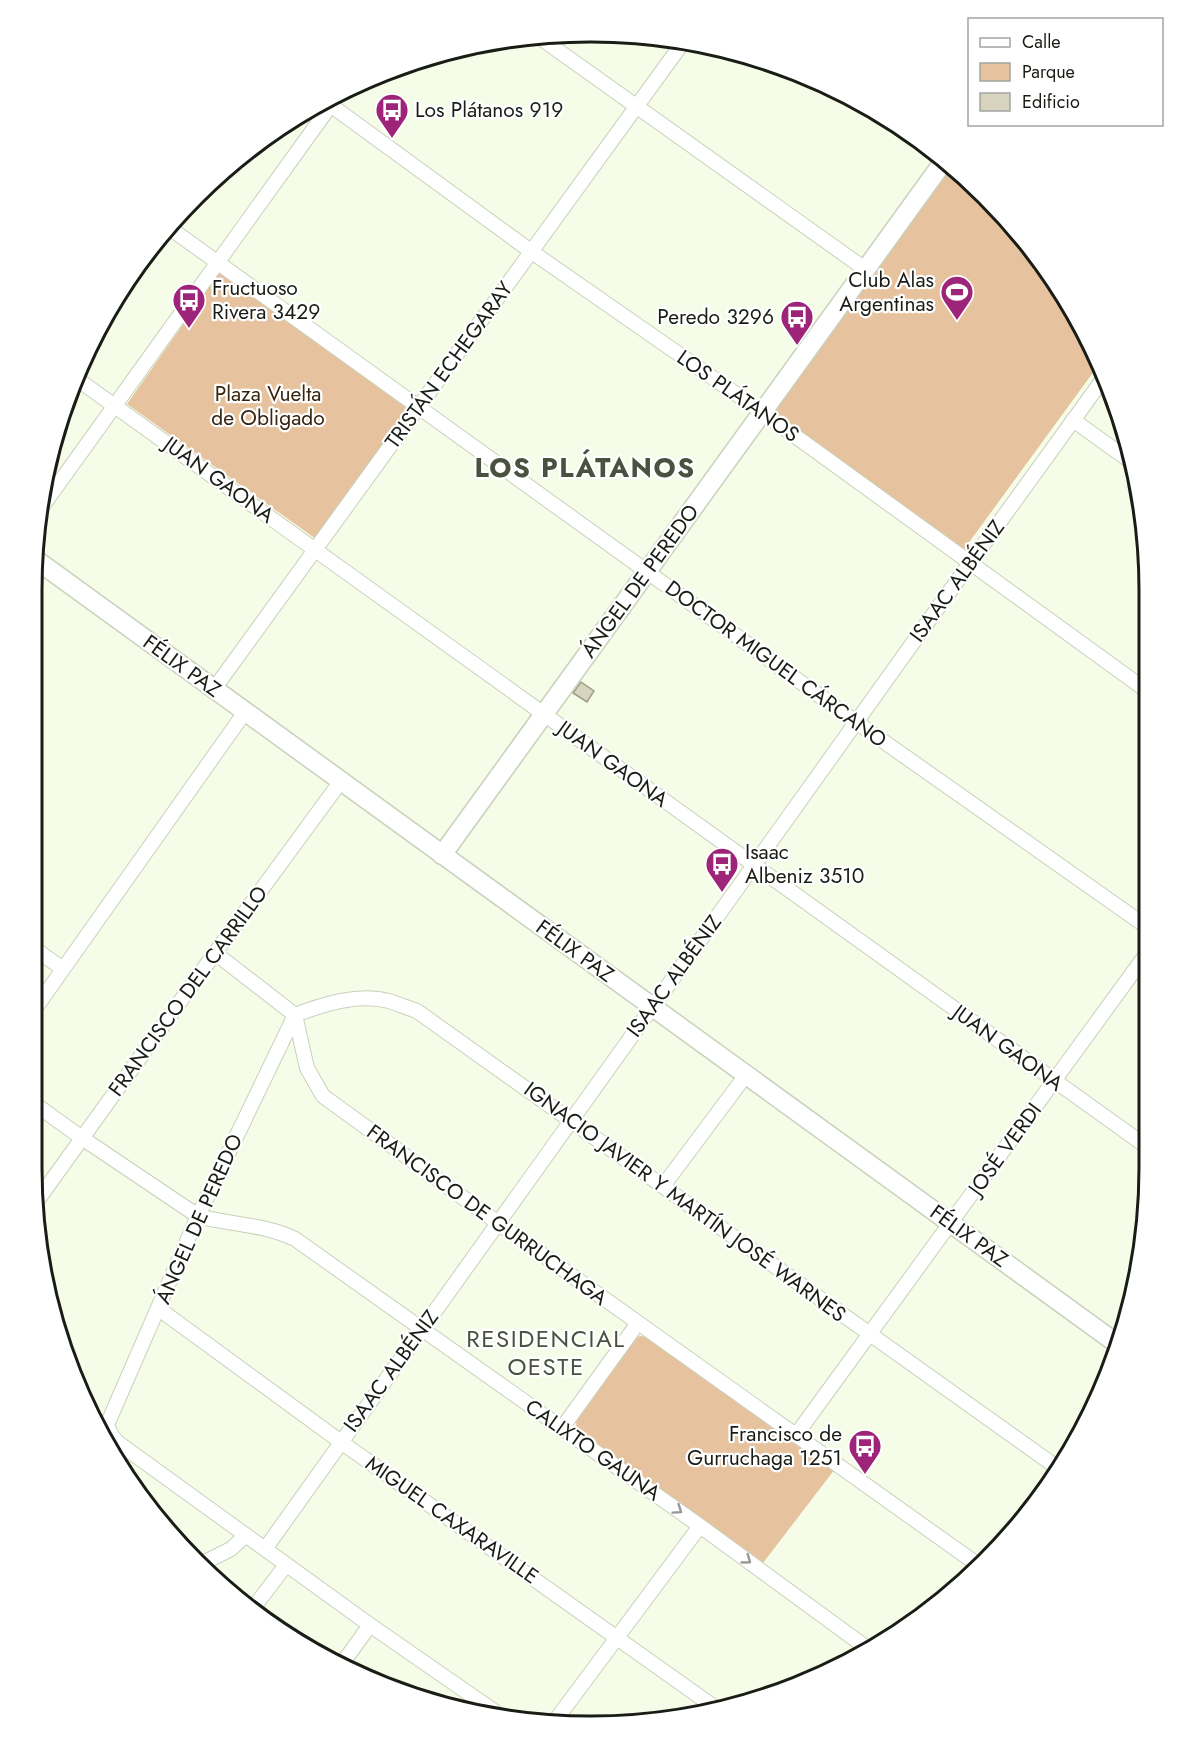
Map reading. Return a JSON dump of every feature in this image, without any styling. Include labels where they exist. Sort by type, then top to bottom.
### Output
[{"type":"main road","name":"ÁNGEL DE PEREDO","points":[[442,855],[939,168]]},
{"type":"main road","name":"FÉLIX PAZ","points":[[43,566],[1111,1340]]},
{"type":"street","points":[[549,44],[865,269]]},
{"type":"street","name":"TRISTÁN ECHEGARAY","points":[[214,689],[678,50]]},
{"type":"street","name":"LOS PLÁTANOS","points":[[337,105],[532,252],[762,412],[1139,686]]},
{"type":"street","points":[[51,495],[218,263],[323,111]]},
{"type":"street","name":"DOCTOR MIGUEL CÁRCANO","points":[[175,232],[856,722],[1139,922]]},
{"type":"street","name":"JUAN GAONA","points":[[83,383],[1139,1142]]},
{"type":"street","name":"ISAAC ALBÉNIZ","points":[[265,1549],[1099,385]]},
{"type":"street","points":[[1073,420],[1121,455]]},
{"type":"street","points":[[42,999],[245,712]]},
{"type":"street","name":"FRANCISCO DEL CARRILLO","points":[[43,1193],[341,781]]},
{"type":"street","points":[[215,953],[295,1015]]},
{"type":"street","points":[[42,954],[63,969]]},
{"type":"street","name":"JOSÉ VERDI","points":[[796,1435],[1139,964]]},
{"type":"street","name":"IGNACIO JAVIER Y MARTÍN JOSÉ WARNES","points":[[295,1015],[339,1001],[366,999],[388,1001],[417,1011],[1052,1464]]},
{"type":"street","name":"ÁNGEL DE PEREDO","points":[[246,1535],[117,1442],[107,1425],[198,1216],[295,1015]]},
{"type":"street","name":"FRANCISCO DE GURRUCHAGA","points":[[295,1015],[307,1068],[323,1096],[973,1560]]},
{"type":"street","points":[[663,1186],[746,1075]]},
{"type":"street","name":"CALIXTO GAUNA","points":[[42,1109],[198,1216],[269,1229],[295,1239],[700,1526],[862,1644]]},
{"type":"street","name":"MIGUEL CAXARAVILLE","points":[[159,1309],[341,1442],[708,1703]]},
{"type":"street","points":[[562,1428],[638,1323]]},
{"type":"street","points":[[559,1715],[700,1526]]},
{"type":"street","points":[[208,1560],[231,1549],[246,1535],[486,1706]]},
{"type":"street","points":[[257,1603],[286,1565]]},
{"type":"street","points":[[346,1658],[370,1625]]},
{"type":"green space","name":"Club Alas Argentinas","points":[[944,172],[1003,229],[1026,257],[1066,316],[1093,372],[962,552],[770,413]]},
{"type":"green space","name":"Plaza Vuelta de Obligado","points":[[220,272],[410,408],[316,539],[127,404]]},
{"type":"green space","points":[[636,1337],[652,1338],[835,1469],[763,1563],[579,1432],[576,1424],[578,1415]]},
{"type":"building","points":[[581,682],[594,691],[587,702],[573,693]]},
{"type":"place","name":"Los Plátanos 919","points":[[392,139]]},
{"type":"place","name":"Club Alas Argentinas","points":[[957,321]]},
{"type":"place","name":"Fructuoso Rivera 3429","points":[[189,329]]},
{"type":"place","name":"Peredo 3296","points":[[797,346]]},
{"type":"place","name":"Isaac Albeniz 3510","points":[[722,893]]},
{"type":"place","name":"Francisco de Gurruchaga 1251","points":[[865,1475]]},
{"type":"district","name":"LOS PLÁTANOS","points":[[585,468]]},
{"type":"district","name":"RESIDENCIAL OESTE","points":[[546,1353]]}]
